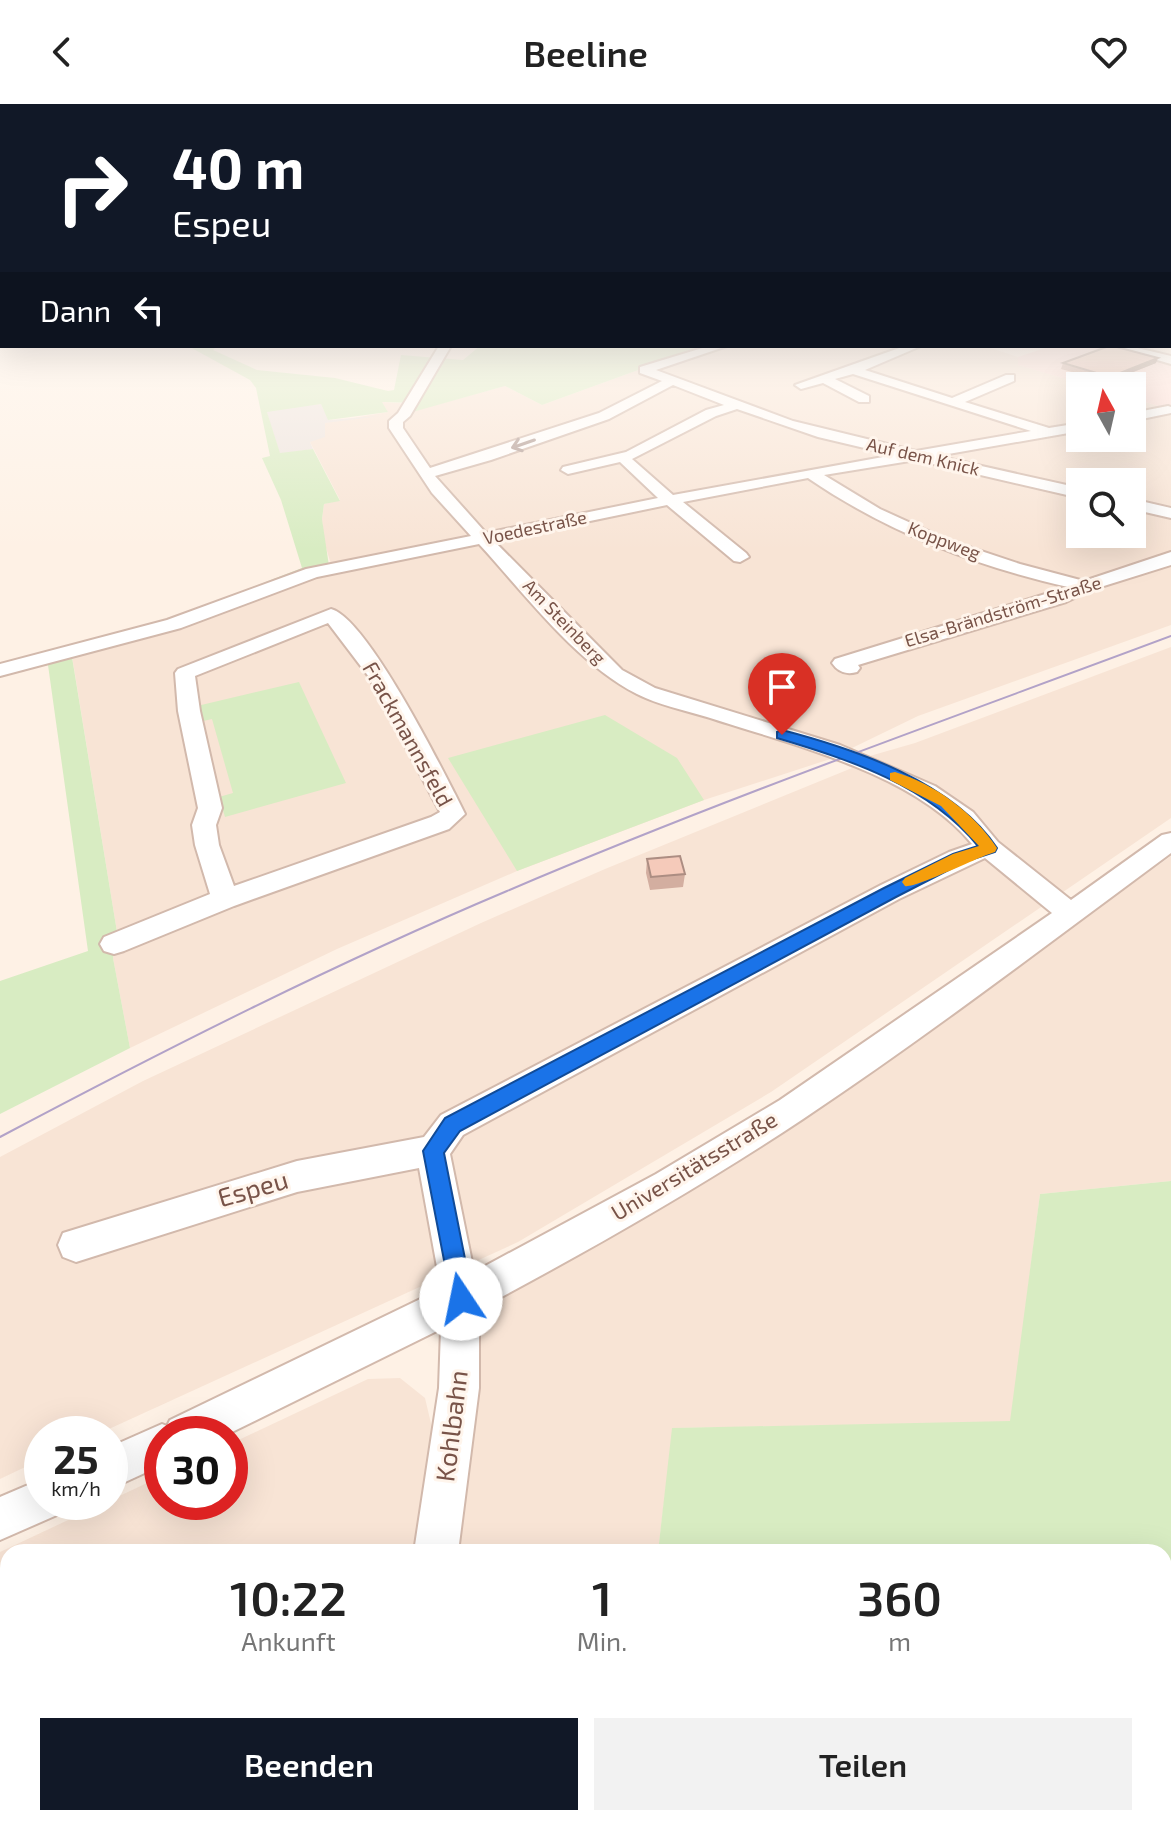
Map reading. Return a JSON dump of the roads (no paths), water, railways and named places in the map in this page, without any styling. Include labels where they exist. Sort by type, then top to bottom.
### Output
[{"type":"street","name":"Am Steinberg","points":[[419,389],[403,416],[396,421],[396,428],[425,474],[559,620],[615,674],[648,692],[832,750],[913,784],[946,803],[978,833],[989,848],[1070,913]]},
{"type":"street","points":[[425,474],[486,457],[596,419],[655,389]]},
{"type":"street","name":"Auf dem Knick","points":[[695,389],[823,434],[1066,490]]},
{"type":"street","points":[[845,389],[864,399]]},
{"type":"street","points":[[913,389],[1049,433]]},
{"type":"street","points":[[953,402],[985,389]]},
{"type":"street","points":[[737,405],[711,413],[628,463],[740,557]]},
{"type":"street","points":[[1146,414],[1168,410]]},
{"type":"street","name":"Voedestraße","points":[[0,670],[147,632],[312,573],[672,500],[1066,430]]},
{"type":"street","name":"Koppweg","points":[[812,474],[865,508],[940,541],[1052,579],[1085,586]]},
{"type":"street","points":[[1146,507],[1171,513]]},
{"type":"street","name":"Elsa-Brändström-Straße","points":[[850,668],[842,663],[1060,598],[1085,586],[1141,571],[1171,557]]},
{"type":"street","name":"Frackmannsfeld","points":[[114,944],[225,899],[440,823],[453,814],[369,661],[351,633],[331,615],[312,573]]},
{"type":"street","points":[[225,899],[207,845],[204,825],[210,808],[185,673],[331,615]]},
{"type":"street","name":"Universitätsstraße","points":[[221,1416],[461,1299],[734,1145],[945,1004],[1171,841]]},
{"type":"street","points":[[461,1299],[433,1151],[452,1125],[890,892],[958,858],[989,848]]},
{"type":"street","name":"Espeu","points":[[76,1245],[264,1185],[369,1158],[433,1151]]},
{"type":"street","name":"Kohlbahn","points":[[437,1544],[459,1388],[461,1299]]},
{"type":"street","points":[[0,1519],[24,1508]]},
{"type":"tram line","points":[[0,1137],[251,1008],[507,891],[754,791],[1171,636]]}]
